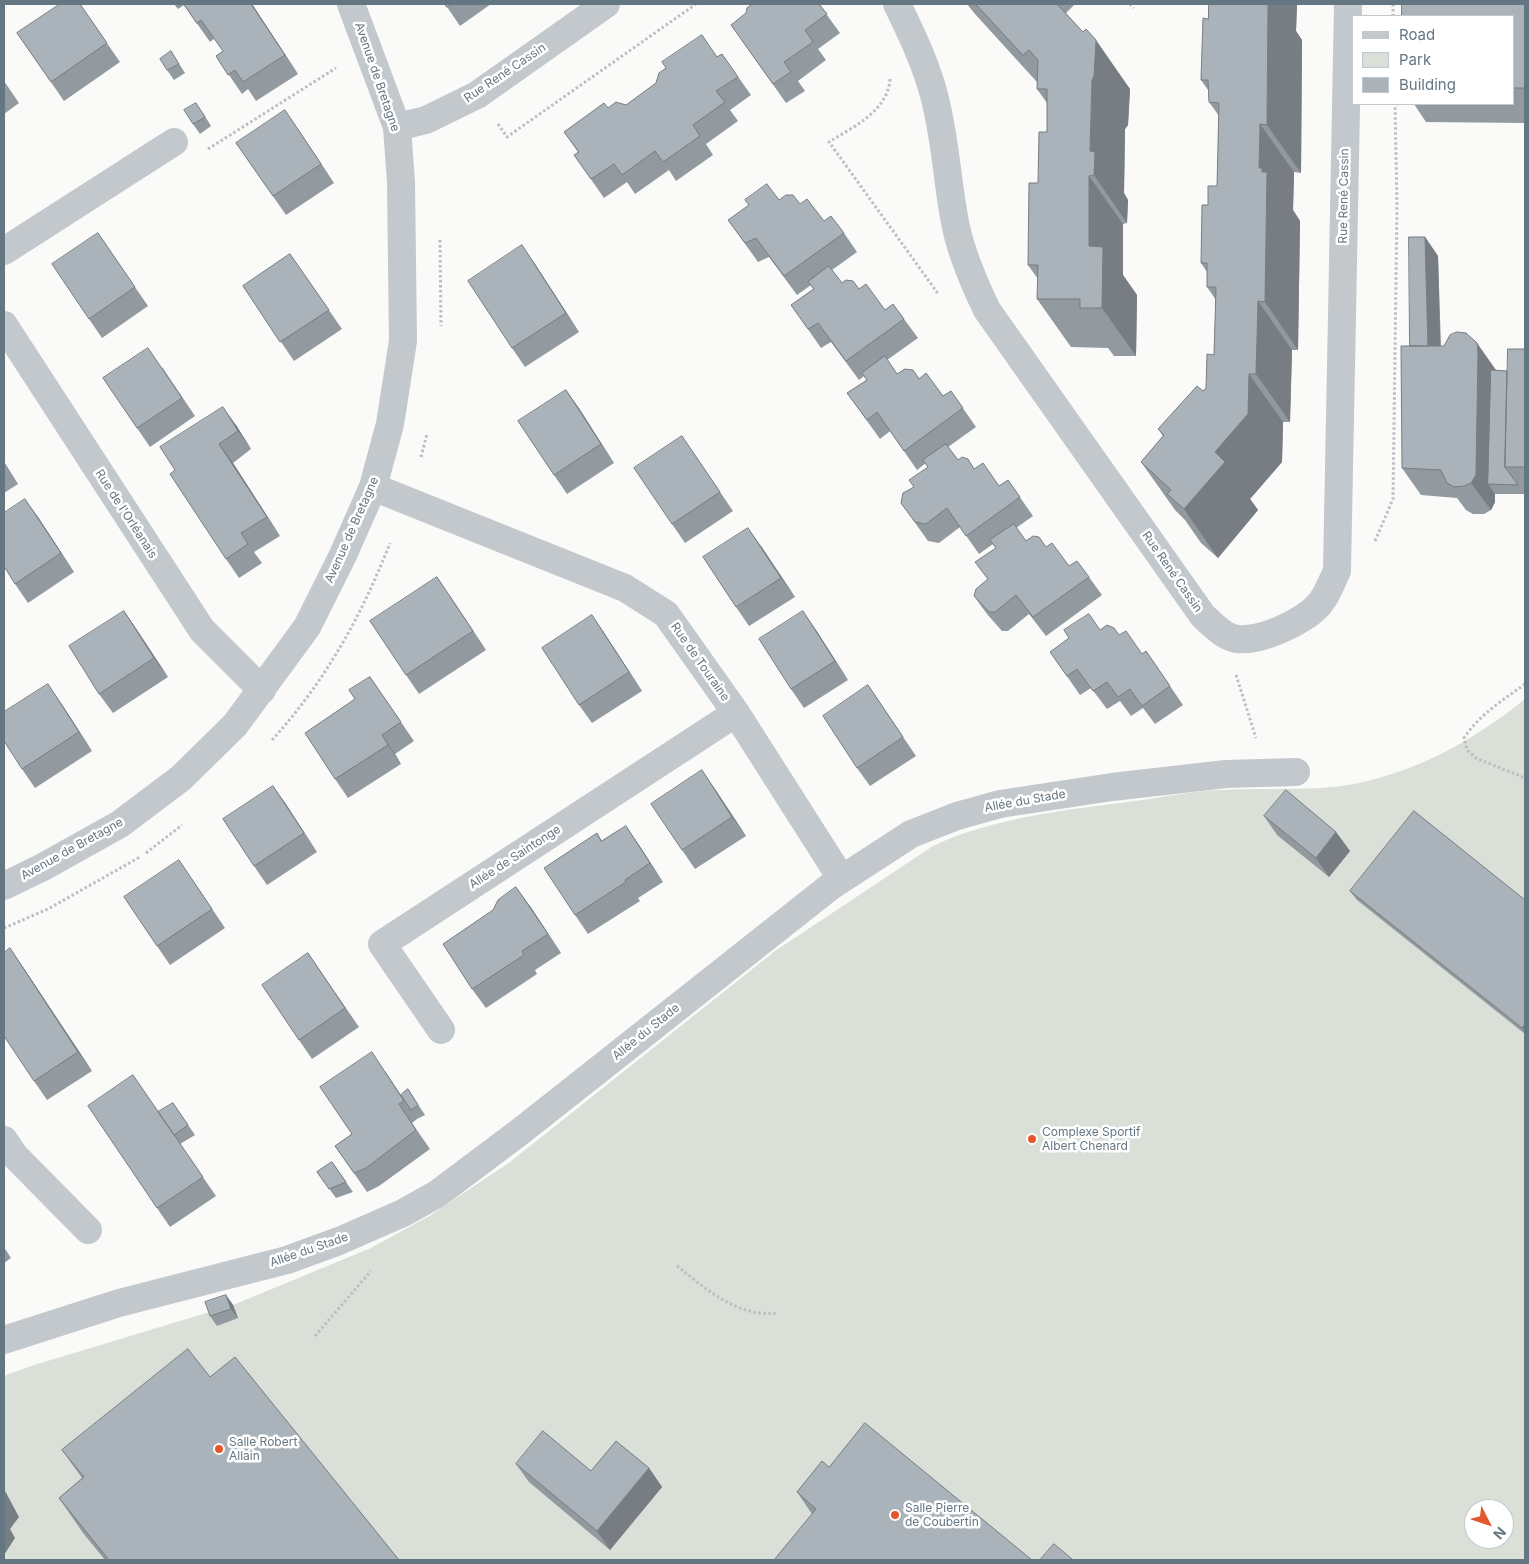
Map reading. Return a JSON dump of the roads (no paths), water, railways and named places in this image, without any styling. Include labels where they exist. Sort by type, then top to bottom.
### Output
[{"type":"street","name":"Avenue de Bretagne","points":[[4,886],[43,867],[120,824],[204,757],[235,725],[307,627],[343,555],[373,487],[390,424],[403,341],[401,182],[397,127],[351,4]]},
{"type":"street","name":"Rue René Cassin","points":[[397,127],[426,120],[477,95],[606,4]]},
{"type":"street","name":"Rue René Cassin","points":[[896,4],[920,52],[935,98],[945,147],[954,218],[971,278],[987,310],[1070,431],[1203,616],[1232,638],[1249,639],[1273,632],[1302,620],[1321,603],[1337,571],[1348,4]]},
{"type":"street","points":[[4,251],[174,142]]},
{"type":"street","name":"Rue de l'Orléanais","points":[[4,325],[202,630],[262,690]]},
{"type":"street","name":"Rue de Touraine","points":[[373,487],[625,588],[666,614],[736,713],[842,878]]},
{"type":"street","name":"Allée de Saintonge","points":[[441,1030],[382,944],[736,713]]},
{"type":"street","name":"Allée du Stade","points":[[4,1340],[119,1303],[287,1260],[339,1241],[403,1213],[437,1194],[521,1131],[773,929],[842,878],[911,834],[957,816],[1000,804],[1112,787],[1226,774],[1296,772]]},
{"type":"street","points":[[4,1140],[14,1155],[88,1230]]},
{"type":"place","name":"Complexe Sportif Albert Chenard","points":[[1032,1139]]},
{"type":"place","name":"Salle Robert Allain","points":[[219,1449]]},
{"type":"place","name":"Salle Pierre de Coubertin","points":[[895,1515]]}]
